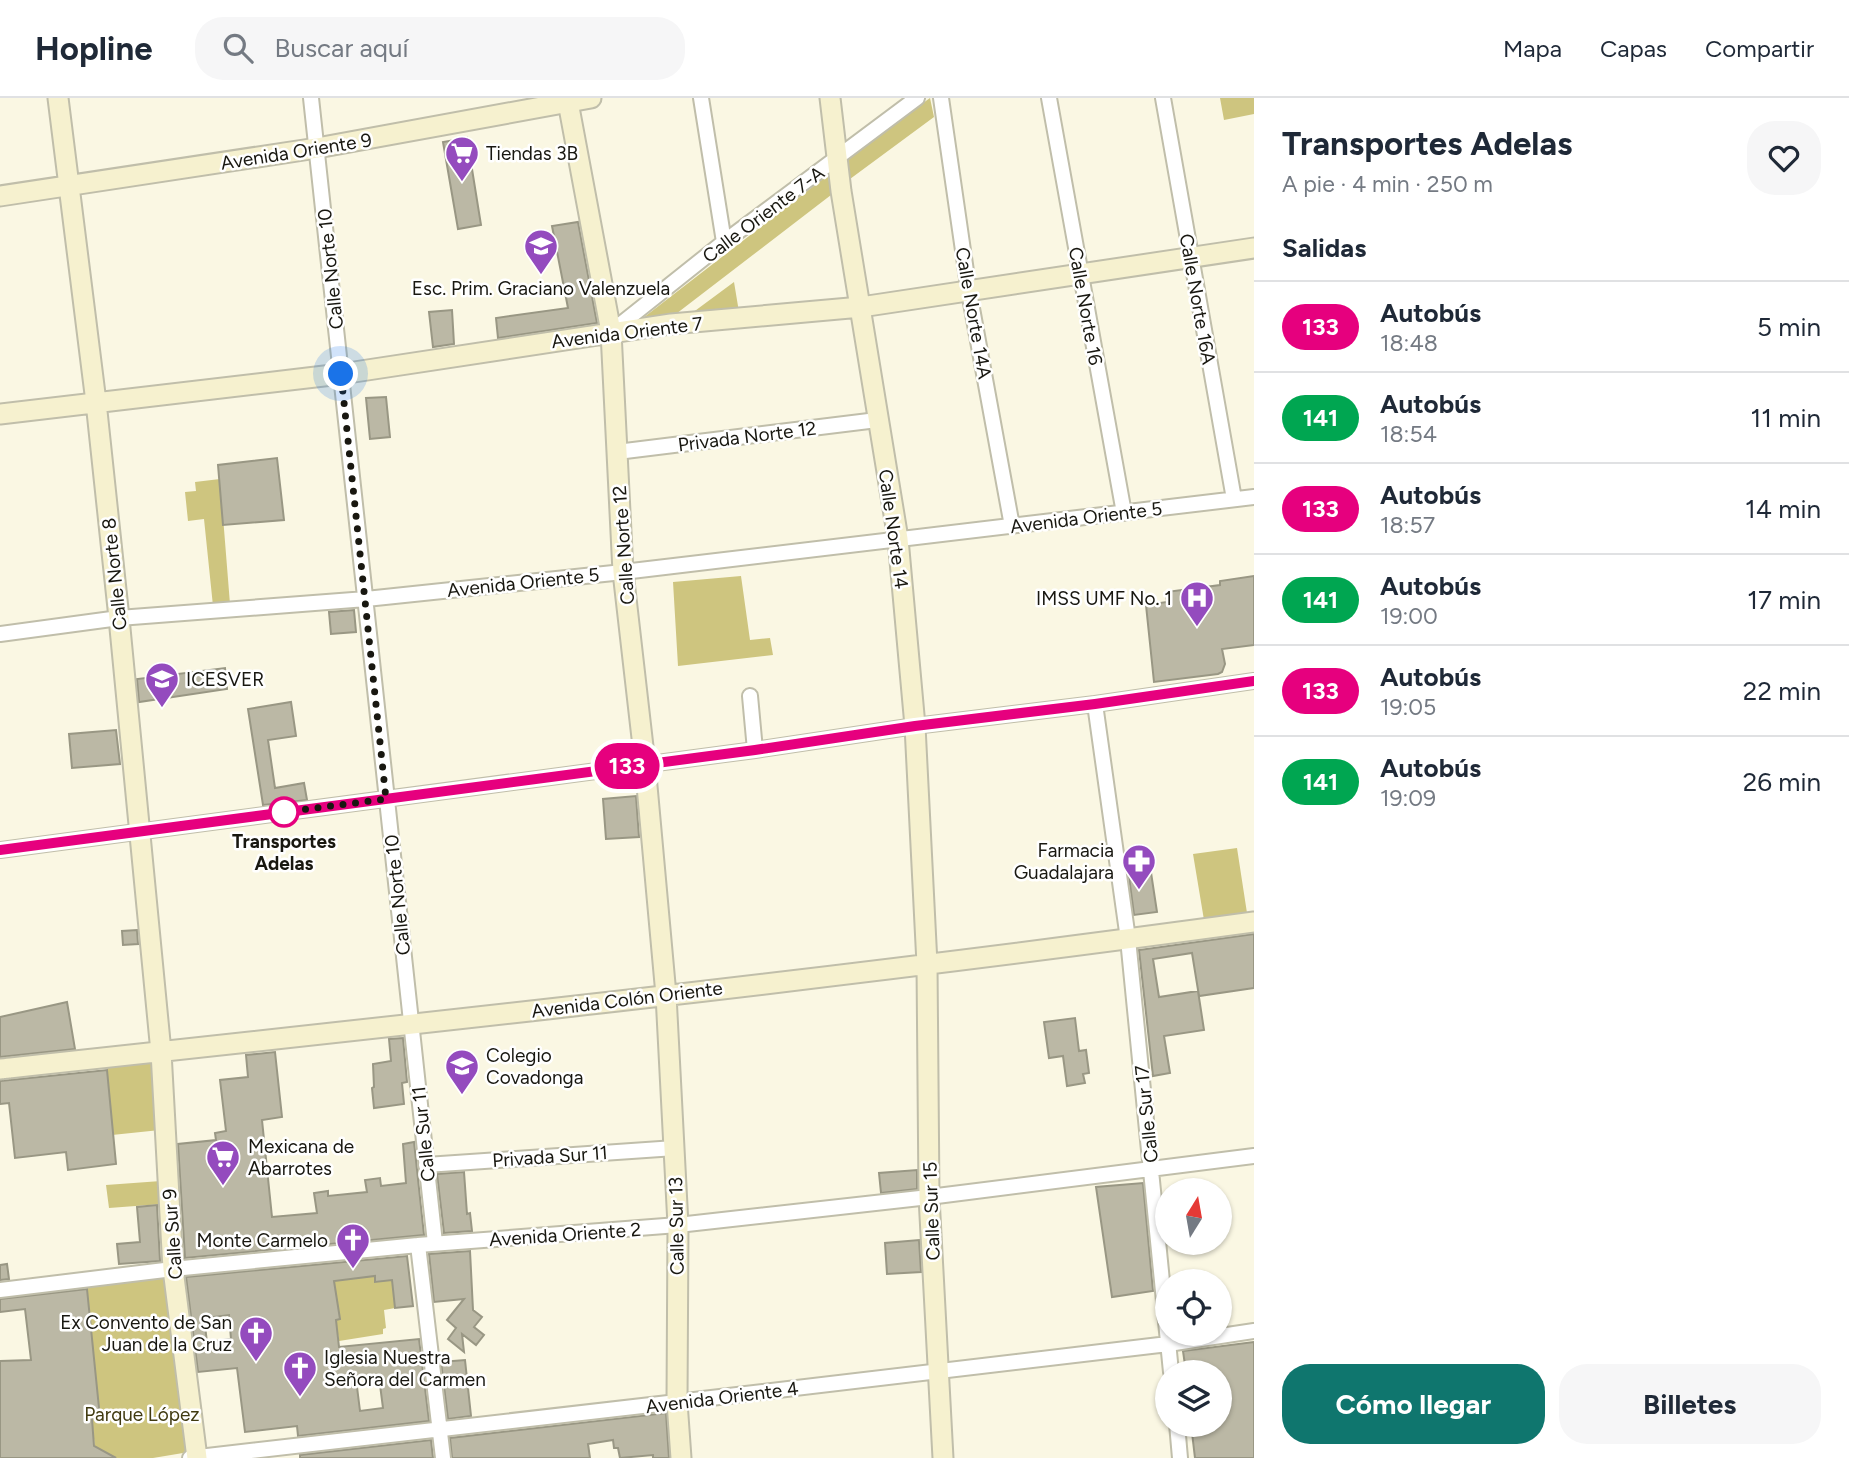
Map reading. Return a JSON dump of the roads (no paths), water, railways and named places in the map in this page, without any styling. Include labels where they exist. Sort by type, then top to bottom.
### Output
[{"type":"street","name":"Calle Norte 8","points":[[58,98],[96,402],[161,1052]]},
{"type":"street","name":"Calle Norte 10","points":[[311,98],[411,1024]]},
{"type":"street","name":"Avenida Oriente 9","points":[[0,196],[317,148],[567,100],[591,98]]},
{"type":"street","points":[[701,98],[724,242]]},
{"type":"street","name":"Calle Norte 14","points":[[830,98],[877,420],[898,539],[915,726],[927,964]]},
{"type":"street","name":"Calle Oriente 7-A","points":[[611,332],[724,242],[916,98]]},
{"type":"street","name":"Calle Norte 14A","points":[[941,98],[970,292],[1012,526]]},
{"type":"street","name":"Calle Norte 16","points":[[1049,98],[1124,513]]},
{"type":"street","name":"Calle Norte 16A","points":[[1163,98],[1234,499]]},
{"type":"street","name":"Calle Norte 12","points":[[567,100],[611,332],[624,572],[666,995]]},
{"type":"street","name":"Avenida Oriente 7","points":[[0,414],[341,374],[611,332],[861,307],[1254,248]]},
{"type":"street","name":"Privada Norte 12","points":[[617,453],[877,420]]},
{"type":"street","name":"Avenida Oriente 5","points":[[0,634],[119,618],[366,599],[624,572],[1254,497]]},
{"type":"street","points":[[0,850],[1254,681]]},
{"type":"street","points":[[750,696],[755,750]]},
{"type":"street","points":[[1095,704],[1128,939]]},
{"type":"street","name":"Avenida Colón Oriente","points":[[0,1069],[666,995],[1254,922]]},
{"type":"street","name":"Calle Sur 17","points":[[1128,939],[1161,1269]]},
{"type":"street","name":"Calle Sur 15","points":[[927,964],[929,1197],[943,1458]]},
{"type":"street","name":"Calle Sur 13","points":[[666,995],[678,1225],[677,1402],[681,1458]]},
{"type":"street","name":"Calle Sur 11","points":[[411,1024],[435,1244]]},
{"type":"street","name":"Calle Sur 9","points":[[161,1052],[173,1269],[194,1458]]},
{"type":"street","name":"Privada Sur 11","points":[[426,1165],[675,1148]]},
{"type":"street","name":"Avenida Oriente 2","points":[[0,1290],[173,1269],[418,1245],[678,1225],[1254,1156]]},
{"type":"street","points":[[418,1245],[443,1458]]},
{"type":"street","name":"Avenida Oriente 4","points":[[1232,1334],[1254,1331]]},
{"type":"street","name":"Avenida Oriente 4","points":[[194,1458],[1155,1345]]},
{"type":"street","points":[[1178,1437],[1180,1458]]},
{"type":"place","name":"Tiendas 3B","points":[[462,183]]},
{"type":"place","name":"Esc. Prim. Graciano Valenzuela","points":[[541,276]]},
{"type":"place","name":"IMSS UMF No. 1","points":[[1197,628]]},
{"type":"place","name":"ICESVER","points":[[162,709]]},
{"type":"place","name":"Transportes Adelas","points":[[284,812]]},
{"type":"place","name":"Farmacia Guadalajara","points":[[1139,891]]},
{"type":"place","name":"Colegio Covadonga","points":[[462,1096]]},
{"type":"place","name":"Mexicana de Abarrotes","points":[[223,1187]]},
{"type":"place","name":"Monte Carmelo","points":[[353,1270]]},
{"type":"place","name":"Ex Convento de San Juan de la Cruz","points":[[256,1363]]},
{"type":"place","name":"Iglesia Nuestra Señora del Carmen","points":[[300,1398]]},
{"type":"park label","name":"Parque López","points":[[142,1414]]}]
